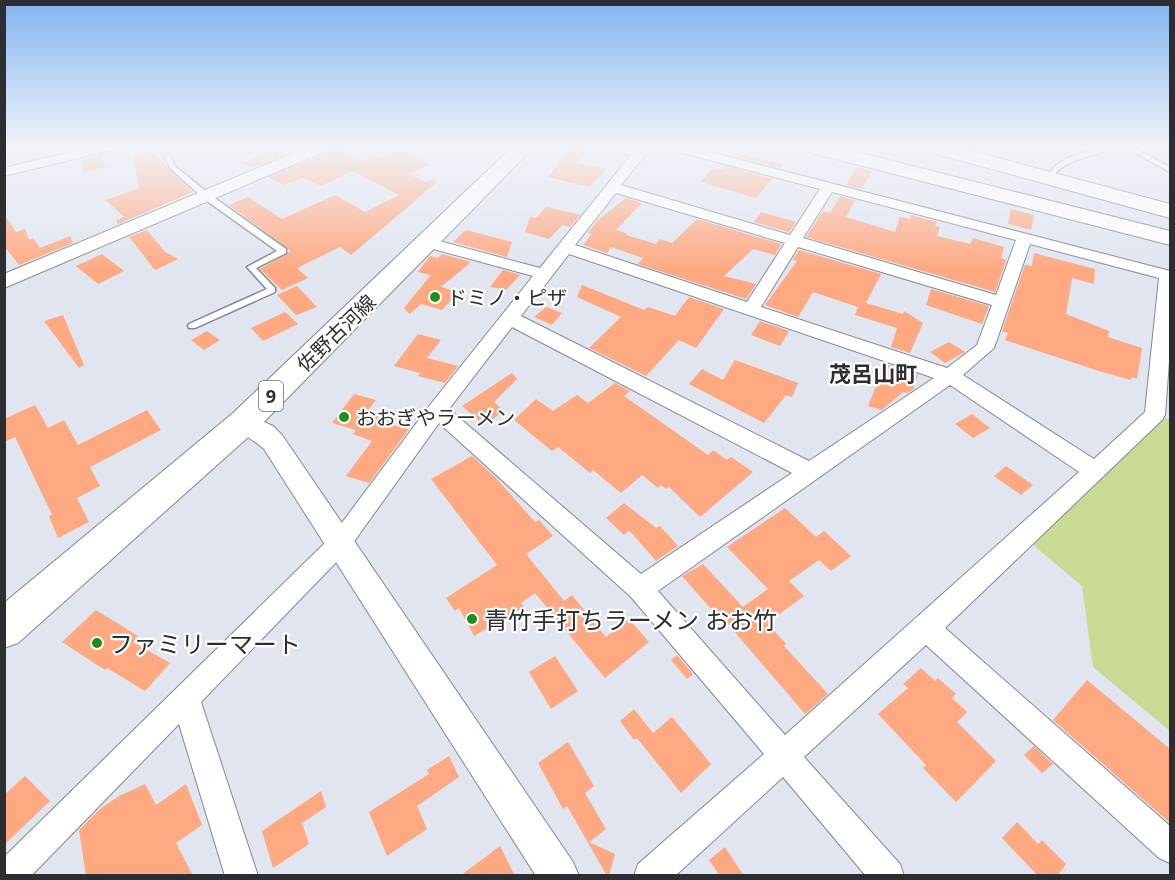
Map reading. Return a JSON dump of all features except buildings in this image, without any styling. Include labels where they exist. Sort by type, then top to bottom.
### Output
[{"type":"main road","name":"佐野古河線","points":[[4,628],[244,422],[483,188]]},
{"type":"main road","points":[[974,188],[1170,238]]},
{"type":"main road","points":[[1023,188],[1141,217],[1170,220]]},
{"type":"main road","points":[[1038,188],[1141,217],[1170,231]]},
{"type":"main road","points":[[1086,188],[1170,211]]},
{"type":"street","points":[[4,282],[225,188]]},
{"type":"street","points":[[8,876],[340,543],[437,410],[611,188]]},
{"type":"street","points":[[615,188],[1001,302]]},
{"type":"street","points":[[751,309],[827,188]]},
{"type":"street","points":[[650,876],[926,628],[1163,408],[1169,276],[832,188]]},
{"type":"street","points":[[640,589],[950,376],[985,348],[1024,239]]},
{"type":"street","points":[[428,243],[544,274]]},
{"type":"street","points":[[565,247],[950,376],[1095,471]]},
{"type":"street","points":[[510,318],[810,472]]},
{"type":"street","points":[[437,410],[640,589],[785,754],[888,876]]},
{"type":"street","points":[[244,422],[264,433],[273,442],[559,876]]},
{"type":"street","points":[[926,628],[1170,847]]},
{"type":"street","points":[[185,697],[242,876]]},
{"type":"lane","points":[[192,326],[272,290],[251,267],[283,250],[197,188]]},
{"type":"green space","points":[[1165,418],[1170,419],[1170,731],[1093,667],[1082,586],[1032,544]]},
{"type":"place","name":"ドミノ・ピザ","points":[[435,297]]},
{"type":"place","name":"おおぎやラーメン","points":[[344,417]]},
{"type":"place","name":"青竹手打ちラーメン おお竹","points":[[472,619]]},
{"type":"place","name":"ファミリーマート","points":[[97,643]]},
{"type":"district","name":"茂呂山町","points":[[873,373]]}]
